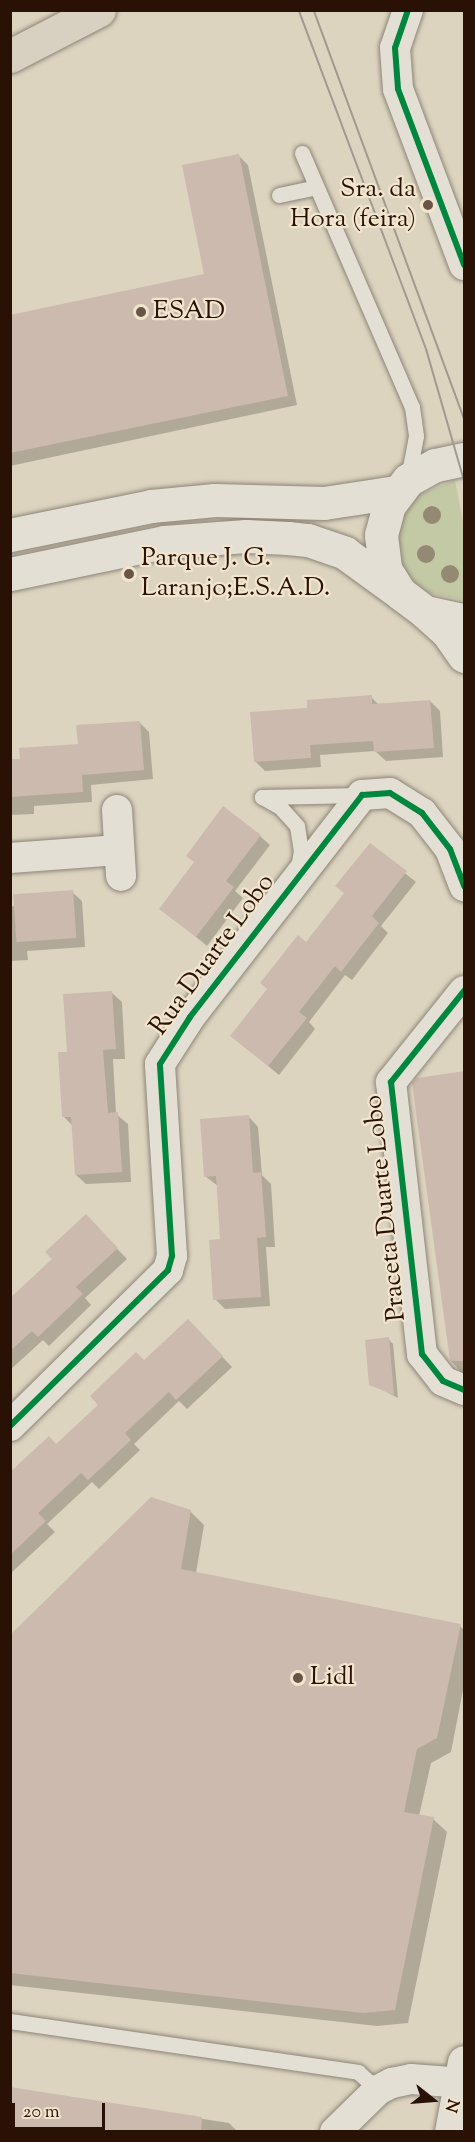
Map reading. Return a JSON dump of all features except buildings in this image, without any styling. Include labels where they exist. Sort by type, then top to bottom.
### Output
[{"type":"highway","points":[[10,56],[99,10]]},
{"type":"main road","points":[[10,535],[151,506],[215,500],[324,503],[402,486],[435,465],[465,459]]},
{"type":"main road","points":[[402,486],[389,505],[381,535],[385,569],[412,602],[465,620]]},
{"type":"main road","points":[[10,574],[164,543],[246,536],[308,540],[345,553],[412,602],[448,633],[465,656]]},
{"type":"main road","points":[[451,2132],[463,2076]]},
{"type":"street","points":[[408,10],[395,48],[398,89],[465,266]]},
{"type":"street","points":[[362,795],[390,793],[422,813],[450,849],[465,886]]},
{"type":"street","name":"Rua Duarte Lobo","points":[[10,1426],[168,1270],[171,1256],[160,1064],[173,1039],[297,874],[362,795]]},
{"type":"street","points":[[10,858],[120,863],[117,810]]},
{"type":"street","name":"Praceta Duarte Lobo","points":[[465,991],[391,1082],[422,1354],[443,1381],[465,1390]]},
{"type":"street","points":[[335,2132],[378,2090],[411,2079],[463,2076]]},
{"type":"lane","points":[[302,153],[412,407],[416,436],[402,486]]},
{"type":"lane","points":[[279,195],[316,187]]},
{"type":"lane","points":[[297,874],[301,850],[297,826],[280,807],[262,797],[362,795]]},
{"type":"lane","points":[[10,2021],[358,2072],[378,2090]]},
{"type":"green space","points":[[455,480],[464,527],[464,600],[429,593],[411,580],[399,561],[395,537],[401,514],[416,496]]},
{"type":"tram line","points":[[299,10],[427,351],[464,479]]},
{"type":"tram line","points":[[314,10],[464,417]]},
{"type":"cycle path","points":[[408,10],[395,48],[398,89],[464,265]]},
{"type":"cycle path","points":[[10,1426],[168,1270],[172,1256],[160,1064],[190,1017],[362,795],[390,793],[422,813],[450,849],[464,886]]},
{"type":"cycle path","points":[[464,991],[391,1082],[422,1354],[443,1381],[464,1390]]},
{"type":"place","name":"Sra. da Hora (feira)","points":[[428,205]]},
{"type":"place","name":"ESAD","points":[[141,312]]},
{"type":"place","name":"Parque J. G. Laranjo;E.S.A.D.","points":[[129,574]]},
{"type":"place","name":"Lidl","points":[[298,1678]]}]
